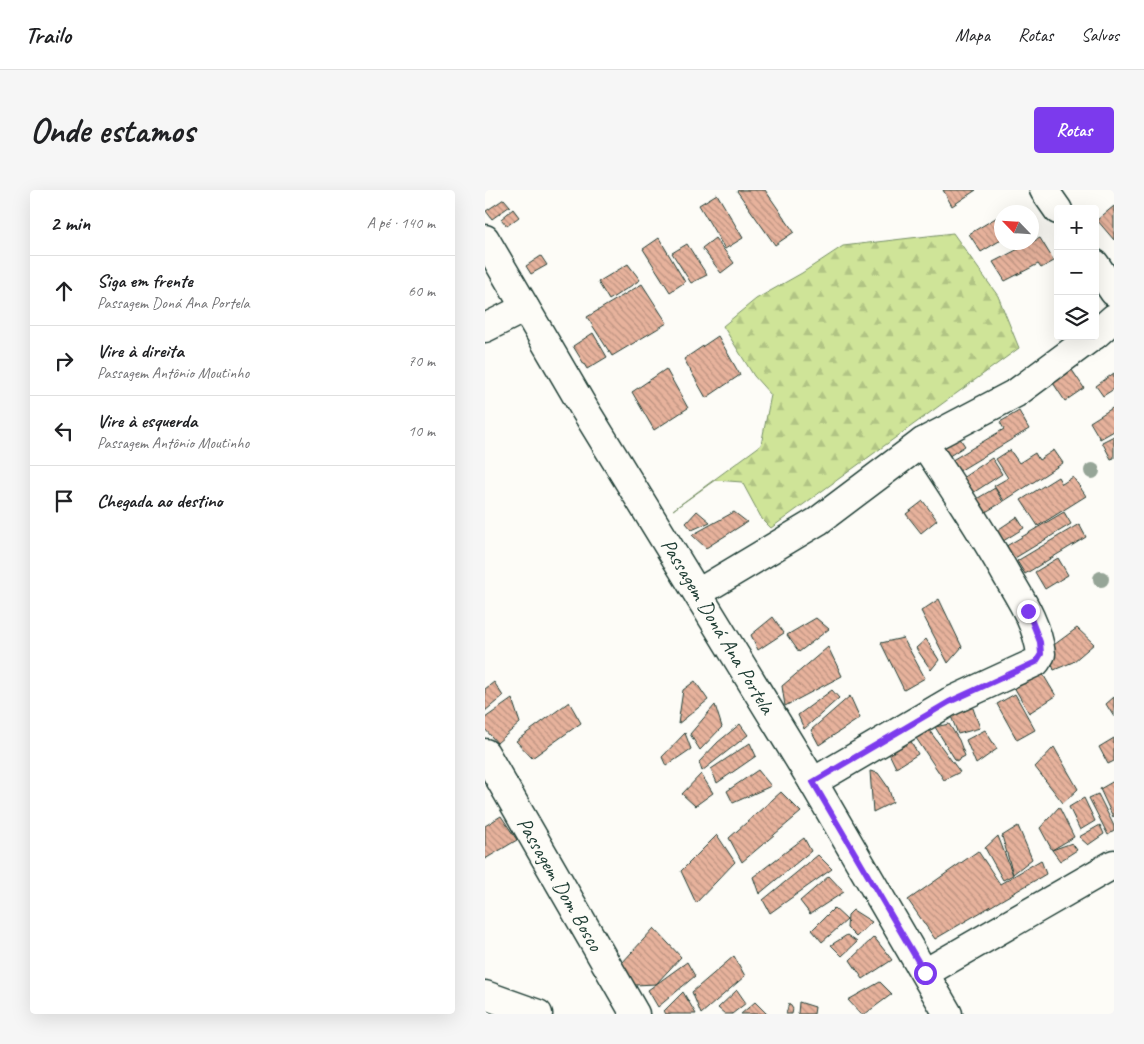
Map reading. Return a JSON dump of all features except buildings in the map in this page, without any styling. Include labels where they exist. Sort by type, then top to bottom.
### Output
[{"type":"street","points":[[1044,190],[1054,205]]},
{"type":"street","name":"Passagem Doná Ana Portela","points":[[485,239],[813,782],[925,973],[938,1010]]},
{"type":"street","points":[[1099,270],[1114,292]]},
{"type":"street","points":[[485,328],[525,308]]},
{"type":"street","points":[[1099,332],[1114,318]]},
{"type":"street","points":[[698,593],[818,521],[923,442],[1016,393],[1089,340]]},
{"type":"street","points":[[813,782],[949,702],[1036,662],[1041,654],[1040,642],[1028,611],[989,542],[923,442]]},
{"type":"street","name":"Passagem Dom Bosco","points":[[485,753],[635,1014]]},
{"type":"street","points":[[925,973],[1114,864]]},
{"type":"street","points":[[485,995],[538,1014]]},
{"type":"green space","points":[[953,233],[998,296],[1019,348],[771,528],[762,519],[742,482],[715,480],[673,510],[761,445],[771,395],[754,376],[723,326],[756,299],[802,273],[843,246]]},
{"type":"route","points":[[925,973],[813,782],[949,702],[1036,662],[1041,654],[1040,642],[1028,611]]}]
